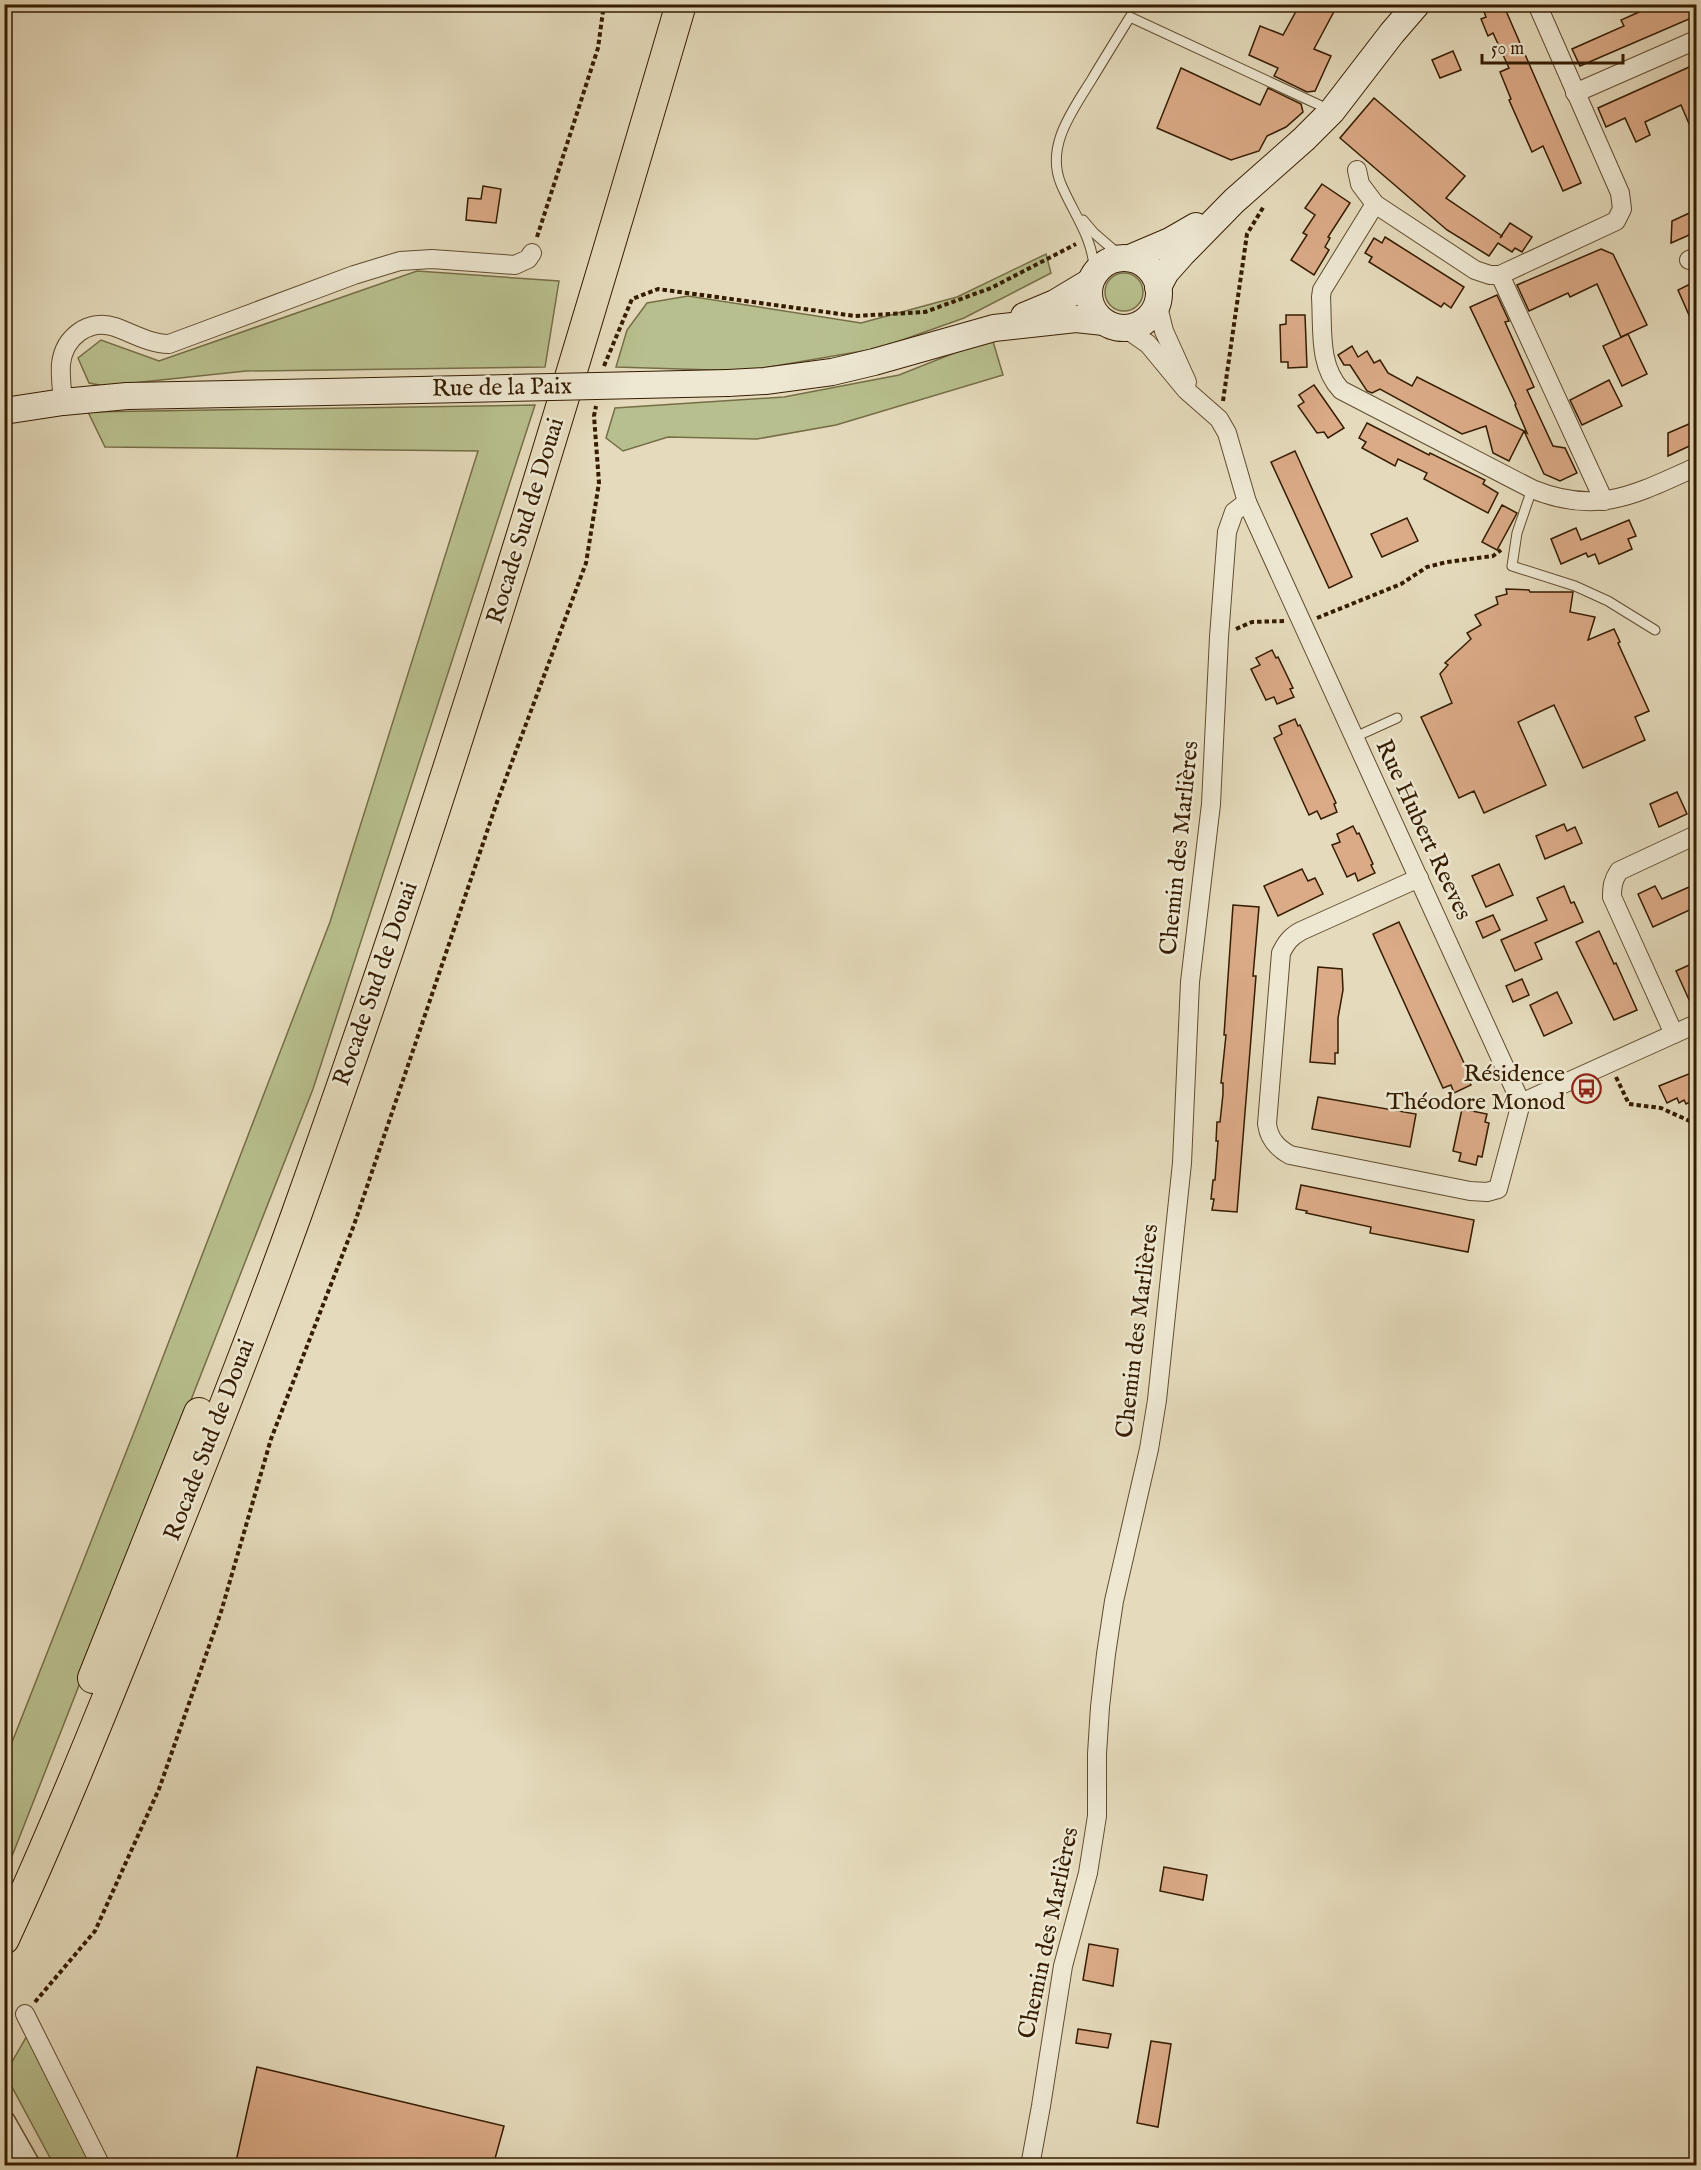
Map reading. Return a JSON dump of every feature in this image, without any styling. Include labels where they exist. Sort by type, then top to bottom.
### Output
[{"type":"highway","name":"Rocade Sud de Douai","points":[[4,1892],[96,1672],[322,1093],[388,901],[481,615],[578,300],[665,4]]},
{"type":"highway","name":"Rocade Sud de Douai","points":[[4,1939],[161,1566],[310,1177],[388,951],[480,669],[613,236],[681,4]]},
{"type":"main road","points":[[1392,33],[1407,4]]},
{"type":"main road","points":[[1234,201],[1170,242],[1127,258],[1107,262],[1093,278],[1089,293],[1096,314],[1114,325],[1135,326],[1145,321],[1153,313],[1158,295],[1173,264],[1234,201],[1332,111],[1417,4]]},
{"type":"main road","points":[[1127,258],[1141,262],[1151,271],[1158,295]]},
{"type":"main road","name":"Rue de la Paix","points":[[4,411],[63,402],[150,395],[728,383],[777,379],[832,372],[994,328],[1055,303],[1093,278]]},
{"type":"main road","name":"Rue de la Paix","points":[[994,328],[1077,319],[1114,325]]},
{"type":"street","points":[[1357,170],[1360,184],[1375,204],[1475,270],[1490,275],[1500,275],[1616,221],[1622,202],[1620,194],[1537,4]]},
{"type":"street","points":[[1575,93],[1696,40]]},
{"type":"street","points":[[1375,204],[1322,290],[1324,360],[1330,377],[1341,390],[1532,489],[1563,499],[1591,502],[1630,496],[1696,467]]},
{"type":"street","points":[[63,402],[62,358],[72,339],[87,327],[104,324],[154,343],[169,344],[354,275],[400,261],[432,260],[515,265],[528,259],[532,254]]},
{"type":"street","points":[[1500,275],[1604,501]]},
{"type":"street","name":"Rue Hubert Reeves","points":[[1158,295],[1164,331],[1191,389],[1204,405]]},
{"type":"street","name":"Rue Hubert Reeves","points":[[1114,325],[1148,344],[1178,381],[1218,419],[1227,433],[1247,502],[1521,1102]]},
{"type":"street","name":"Chemin des Marlières","points":[[1030,2166],[1063,1966],[1088,1873],[1097,1816],[1096,1775],[1100,1707],[1109,1633],[1122,1560],[1149,1449],[1156,1400],[1182,1163],[1190,982],[1211,804],[1219,637],[1227,532],[1234,512],[1247,502]]},
{"type":"street","points":[[1674,1034],[1612,897],[1612,887],[1613,879],[1619,871],[1696,835]]},
{"type":"street","points":[[1419,878],[1293,935],[1281,953],[1268,1130],[1275,1145],[1290,1155],[1470,1191],[1487,1192],[1498,1189],[1521,1102],[1696,1024]]},
{"type":"street","points":[[25,2014],[101,2166]]},
{"type":"street","points":[[6,2125],[29,2166]]},
{"type":"lane","points":[[1093,278],[1094,260],[1087,238],[1060,183],[1057,172],[1057,150],[1064,124],[1130,17],[1332,111]]},
{"type":"lane","points":[[1076,212],[1094,233],[1127,258]]},
{"type":"lane","points":[[1532,489],[1517,533],[1512,566],[1575,586],[1608,601],[1654,630]]},
{"type":"lane","points":[[1355,737],[1397,718]]},
{"type":"path","points":[[532,254],[598,48],[604,4]]},
{"type":"path","points":[[602,376],[632,299],[658,289],[855,316],[925,312],[991,288],[1087,238]]},
{"type":"path","points":[[25,2014],[95,1931],[159,1789],[221,1612],[271,1439],[354,1225],[497,802],[586,563],[599,483],[594,416],[598,396]]},
{"type":"path","points":[[1219,637],[1252,622],[1274,620],[1303,624],[1401,584],[1427,567],[1447,561],[1493,556],[1517,533]]},
{"type":"path","points":[[1610,1063],[1629,1104],[1661,1108],[1696,1124]]},
{"type":"green space","points":[[1046,254],[1051,273],[964,318],[880,348],[746,371],[616,367],[627,330],[647,303],[688,296],[861,323],[957,297]]},
{"type":"green space","points":[[417,271],[559,281],[545,367],[246,371],[104,386],[89,383],[78,358],[101,340],[159,361]]},
{"type":"green space","points":[[1124,273],[1138,278],[1143,292],[1138,306],[1124,311],[1110,306],[1105,292],[1110,278]]},
{"type":"green space","points":[[992,338],[1003,375],[836,425],[757,439],[668,437],[623,451],[606,438],[615,408],[784,397],[899,375]]},
{"type":"green space","points":[[535,405],[313,1089],[5,1874],[5,1760],[330,922],[478,451],[105,447],[88,412]]},
{"type":"green space","points":[[28,2034],[92,2165],[54,2165],[5,2074]]},
{"type":"building","points":[[1300,4],[1338,4],[1314,49],[1331,56],[1315,91],[1307,92],[1274,76],[1278,68],[1249,55],[1260,26],[1283,35]]},
{"type":"building","points":[[1481,4],[1503,4],[1581,183],[1563,191],[1543,146],[1532,152],[1509,100],[1511,99],[1500,72],[1509,68],[1493,33],[1488,36],[1481,19],[1486,17]]},
{"type":"building","points":[[1636,4],[1696,4],[1696,16],[1580,66],[1572,49],[1624,26],[1621,20],[1639,12]]},
{"type":"building","points":[[1453,51],[1461,70],[1440,78],[1432,60]]},
{"type":"building","points":[[1696,64],[1696,140],[1681,105],[1645,122],[1650,135],[1636,142],[1625,118],[1606,127],[1598,108]]},
{"type":"building","points":[[1181,68],[1260,105],[1268,88],[1301,104],[1303,112],[1286,127],[1267,136],[1259,151],[1231,160],[1157,128]]},
{"type":"building","points":[[1374,98],[1465,176],[1446,198],[1502,236],[1510,223],[1532,237],[1522,252],[1515,248],[1512,252],[1498,243],[1489,256],[1447,230],[1340,138]]},
{"type":"building","points":[[1322,184],[1350,203],[1328,237],[1330,238],[1325,247],[1329,250],[1314,275],[1291,260],[1307,235],[1303,233],[1315,215],[1305,208]]},
{"type":"building","points":[[483,186],[501,189],[496,223],[466,220],[468,198],[481,199]]},
{"type":"building","points":[[1696,210],[1696,232],[1671,243],[1672,221]]},
{"type":"building","points":[[1385,237],[1464,287],[1451,308],[1444,303],[1441,307],[1369,262],[1372,257],[1365,253],[1374,238],[1382,243]]},
{"type":"building","points":[[1601,249],[1613,254],[1647,325],[1621,337],[1597,284],[1570,297],[1568,293],[1529,311],[1517,285]]},
{"type":"building","points":[[1696,281],[1696,331],[1678,290]]},
{"type":"building","points":[[1497,295],[1509,321],[1505,322],[1534,387],[1527,390],[1553,446],[1565,448],[1577,473],[1560,481],[1544,474],[1524,431],[1527,433],[1516,404],[1470,307]]},
{"type":"building","points":[[1286,315],[1305,315],[1307,367],[1288,368],[1288,362],[1281,362],[1280,325],[1286,324]]},
{"type":"building","points":[[1628,334],[1647,374],[1622,386],[1603,346]]},
{"type":"building","points":[[1352,346],[1358,357],[1367,351],[1374,363],[1380,360],[1388,373],[1412,386],[1417,377],[1524,431],[1509,461],[1493,453],[1486,426],[1462,434],[1380,389],[1372,393],[1367,391],[1350,365],[1344,365],[1338,355]]},
{"type":"building","points":[[1609,380],[1622,406],[1582,425],[1570,400]]},
{"type":"building","points":[[1314,385],[1344,428],[1328,438],[1324,432],[1317,433],[1298,406],[1304,402],[1299,395]]},
{"type":"building","points":[[1696,421],[1696,443],[1668,456],[1668,433]]},
{"type":"building","points":[[1367,423],[1429,455],[1430,453],[1485,480],[1483,484],[1498,493],[1488,513],[1424,479],[1427,473],[1398,459],[1395,466],[1362,448],[1366,442],[1359,438]]},
{"type":"building","points":[[1295,451],[1352,577],[1329,588],[1271,462]]},
{"type":"building","points":[[1502,505],[1517,513],[1497,550],[1482,542]]},
{"type":"building","points":[[1407,518],[1418,541],[1382,557],[1371,534]]},
{"type":"building","points":[[1629,520],[1636,536],[1628,539],[1632,549],[1599,564],[1595,554],[1588,557],[1586,553],[1561,564],[1551,539],[1576,528],[1581,540]]},
{"type":"building","points":[[1506,589],[1529,590],[1530,592],[1573,592],[1570,612],[1595,617],[1588,640],[1614,629],[1620,642],[1618,643],[1649,711],[1635,717],[1645,740],[1583,768],[1554,705],[1518,722],[1546,785],[1484,813],[1474,791],[1459,798],[1421,717],[1452,703],[1440,674],[1448,665],[1445,663],[1471,639],[1467,633],[1481,625],[1475,615],[1498,604],[1496,597],[1507,594]]},
{"type":"building","points":[[1272,650],[1276,658],[1278,657],[1293,688],[1290,689],[1294,697],[1277,704],[1274,697],[1266,700],[1251,669],[1260,665],[1256,658]]},
{"type":"building","points":[[1295,719],[1298,726],[1300,725],[1336,803],[1334,804],[1337,812],[1321,819],[1317,811],[1309,815],[1274,738],[1282,734],[1279,726]]},
{"type":"building","points":[[1677,792],[1687,814],[1659,827],[1650,804]]},
{"type":"building","points":[[1564,824],[1567,831],[1575,827],[1582,843],[1545,859],[1536,836]]},
{"type":"building","points":[[1353,826],[1357,834],[1359,833],[1375,873],[1358,881],[1355,873],[1347,877],[1332,845],[1340,842],[1337,834]]},
{"type":"building","points":[[1499,864],[1513,895],[1486,907],[1472,876]]},
{"type":"building","points":[[1302,869],[1308,881],[1315,878],[1323,894],[1278,916],[1264,886]]},
{"type":"building","points":[[1696,884],[1696,907],[1653,927],[1638,894],[1655,886],[1662,899]]},
{"type":"building","points":[[1564,886],[1583,922],[1535,943],[1542,959],[1515,971],[1501,940],[1547,920],[1537,898]]},
{"type":"building","points":[[1233,905],[1259,907],[1253,976],[1256,976],[1237,1212],[1212,1210],[1214,1199],[1211,1199],[1213,1180],[1215,1180],[1217,1122],[1220,1122],[1223,1094],[1223,1083],[1221,1083]]},
{"type":"building","points":[[1493,915],[1500,930],[1483,938],[1476,922]]},
{"type":"building","points":[[1399,922],[1470,1076],[1467,1077],[1471,1085],[1454,1093],[1451,1085],[1443,1088],[1373,934]]},
{"type":"building","points":[[1599,931],[1637,1010],[1614,1020],[1576,942]]},
{"type":"building","points":[[1696,962],[1696,1013],[1695,1013],[1676,971]]},
{"type":"building","points":[[1318,967],[1342,969],[1343,990],[1338,1018],[1338,1053],[1335,1053],[1335,1064],[1310,1062]]},
{"type":"building","points":[[1522,979],[1529,995],[1513,1002],[1506,986]]},
{"type":"building","points":[[1557,992],[1572,1023],[1544,1036],[1530,1005]]},
{"type":"building","points":[[1696,1071],[1696,1099],[1686,1104],[1684,1100],[1679,1103],[1677,1098],[1667,1103],[1659,1086]]},
{"type":"building","points":[[1318,1097],[1416,1114],[1410,1147],[1312,1129]]},
{"type":"building","points":[[1462,1109],[1487,1114],[1485,1122],[1489,1123],[1482,1157],[1478,1156],[1476,1165],[1459,1161],[1461,1153],[1453,1151]]},
{"type":"building","points":[[1301,1185],[1474,1220],[1468,1252],[1370,1233],[1371,1227],[1296,1209]]},
{"type":"building","points":[[1164,1867],[1207,1875],[1203,1900],[1160,1891]]},
{"type":"building","points":[[1089,1944],[1118,1949],[1113,1986],[1083,1980]]},
{"type":"building","points":[[1078,2029],[1111,2034],[1108,2048],[1076,2043]]},
{"type":"building","points":[[1151,2041],[1171,2044],[1158,2127],[1137,2123]]},
{"type":"building","points":[[257,2067],[504,2126],[493,2166],[235,2166]]},
{"type":"place","name":"Résidence Théodore Monod","points":[[1586,1088]]}]
